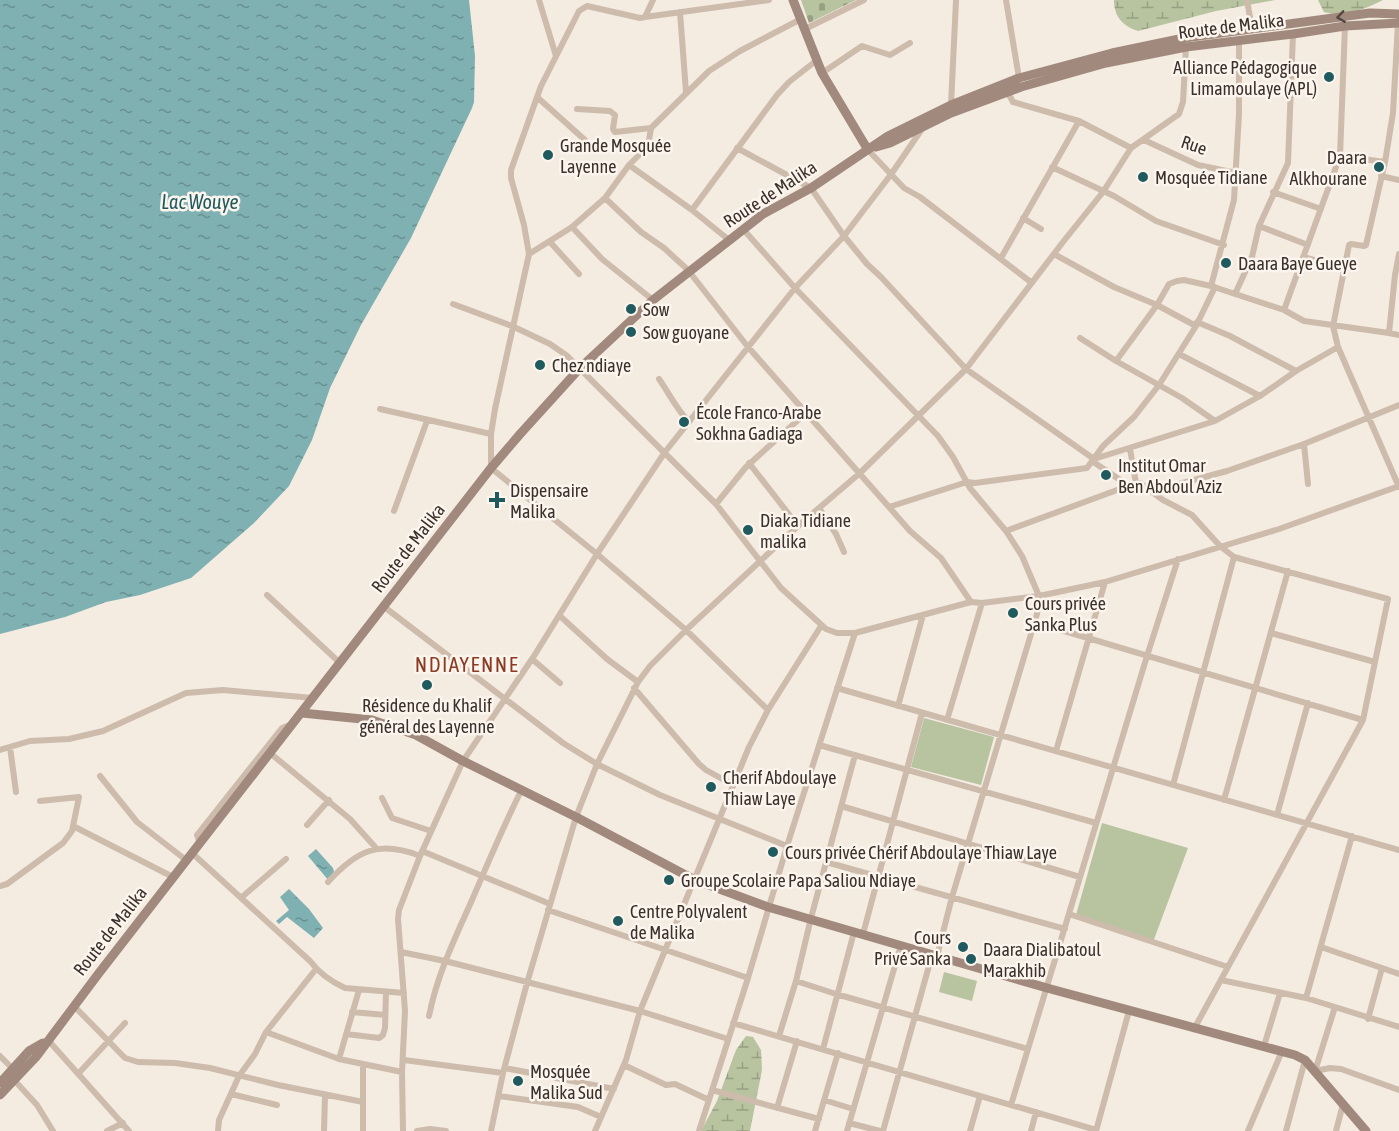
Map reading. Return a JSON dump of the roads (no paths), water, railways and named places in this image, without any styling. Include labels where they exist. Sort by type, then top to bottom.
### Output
[{"type":"main road","points":[[793,0],[822,74],[868,150]]},
{"type":"main road","name":"Route de Malika","points":[[0,1095],[36,1058],[173,877],[491,468],[580,368],[688,270],[763,214],[811,188],[888,136],[951,105],[1019,78],[1112,53],[1184,38],[1371,13],[1399,20]]},
{"type":"main road","name":"Route de Malika","points":[[868,150],[890,143],[951,113],[1021,87],[1106,63],[1186,47],[1399,20]]},
{"type":"main road","points":[[302,713],[363,719],[394,726],[416,735],[695,880],[768,907],[1129,1011],[1282,1051],[1305,1060],[1366,1131]]},
{"type":"main road","name":"Route de Malika","points":[[0,1083],[29,1051],[48,1040]]},
{"type":"street","points":[[539,0],[556,56]]},
{"type":"street","points":[[645,17],[653,0]]},
{"type":"street","points":[[768,710],[686,630],[491,468],[491,434],[529,254],[511,174],[537,98],[579,11],[587,6],[636,18],[769,0]]},
{"type":"street","points":[[805,28],[864,0]]},
{"type":"street","points":[[951,105],[956,0]]},
{"type":"street","points":[[1006,0],[1019,78]]},
{"type":"street","points":[[1247,0],[1252,29]]},
{"type":"street","points":[[680,12],[686,93]]},
{"type":"street","points":[[529,254],[572,227],[605,198],[629,165],[648,146],[651,128],[703,75],[740,51],[801,19]]},
{"type":"street","points":[[453,304],[512,326],[555,347],[580,368],[716,504],[781,588],[822,626],[837,633],[855,633],[971,602],[982,603],[1039,596],[1105,582],[1279,530],[1399,486],[1338,347],[1333,326],[1350,244],[1366,245],[1396,113],[1399,20]]},
{"type":"street","points":[[1284,310],[1341,156],[1345,26]]},
{"type":"street","points":[[1235,294],[1252,257],[1258,226],[1288,163],[1293,34]]},
{"type":"street","points":[[889,507],[967,482],[975,483],[1087,468],[1103,446],[1134,417],[1159,385],[1196,324],[1213,287],[1233,211],[1239,41]]},
{"type":"street","points":[[822,74],[862,46],[890,55],[910,43]]},
{"type":"street","points":[[491,1131],[527,983],[576,817],[597,764],[636,685],[650,666],[686,630],[798,526],[860,473],[966,369],[1103,192],[1131,148],[1175,118],[1182,110],[1186,47]]},
{"type":"street","points":[[692,210],[777,94],[817,60]]},
{"type":"street","points":[[1008,93],[1013,102],[1079,120],[1131,148]]},
{"type":"street","points":[[537,98],[585,140]]},
{"type":"street","points":[[577,109],[614,113],[613,129],[615,132],[651,128]]},
{"type":"street","points":[[1001,258],[1079,120]]},
{"type":"street","points":[[403,1131],[404,993],[399,910],[421,854],[463,761],[532,659],[597,554],[665,452],[795,288],[844,236],[924,126]]},
{"type":"street","name":"Rue","points":[[1144,140],[1198,165],[1236,173]]},
{"type":"street","points":[[737,148],[811,188],[844,236],[867,264],[966,369],[1129,486]]},
{"type":"street","points":[[868,150],[904,188],[1032,283]]},
{"type":"street","points":[[1341,156],[1385,162]]},
{"type":"street","points":[[629,165],[692,210],[729,240]]},
{"type":"street","points":[[1052,167],[1156,221],[1224,245]]},
{"type":"street","points":[[1381,176],[1399,180]]},
{"type":"street","points":[[1273,192],[1321,209]]},
{"type":"street","points":[[605,198],[641,232],[664,248],[688,270],[748,347],[910,531],[940,558],[971,602]]},
{"type":"street","points":[[1023,218],[1041,229]]},
{"type":"street","points":[[1258,226],[1308,245]]},
{"type":"street","points":[[572,227],[596,254],[653,300]]},
{"type":"street","points":[[743,229],[795,288],[938,436],[977,498],[991,510],[1006,531],[1029,569],[1039,596],[1039,607],[882,1131],[849,1123]]},
{"type":"street","points":[[550,242],[579,273]]},
{"type":"street","points":[[1054,254],[1114,287],[1239,341],[1296,371]]},
{"type":"street","points":[[1389,333],[1399,254]]},
{"type":"street","points":[[1303,257],[1344,268]]},
{"type":"street","points":[[1116,361],[1172,282],[1184,280],[1284,310],[1304,321],[1399,334]]},
{"type":"street","points":[[1391,314],[1399,315]]},
{"type":"street","points":[[1080,338],[1193,405],[1215,421]]},
{"type":"street","points":[[1093,460],[1215,421],[1338,347]]},
{"type":"street","points":[[1179,354],[1260,396]]},
{"type":"street","points":[[659,379],[678,406],[679,412],[689,422]]},
{"type":"street","points":[[1153,491],[1227,471],[1304,444],[1399,405]]},
{"type":"street","points":[[380,409],[491,434]]},
{"type":"street","points":[[716,504],[749,463],[807,412]]},
{"type":"street","points":[[394,511],[427,421]]},
{"type":"street","points":[[1304,444],[1308,484]]},
{"type":"street","points":[[1130,448],[1136,483]]},
{"type":"street","points":[[749,463],[798,526]]},
{"type":"street","points":[[1006,531],[1140,483],[1163,500],[1192,515],[1220,546],[1234,557],[1388,599],[1363,720],[1194,1029]]},
{"type":"street","points":[[819,508],[836,534],[844,552]]},
{"type":"street","points":[[1173,785],[1234,557]]},
{"type":"street","points":[[1011,1105],[1178,559]]},
{"type":"street","points":[[1224,800],[1288,572]]},
{"type":"street","points":[[1056,751],[1105,582]]},
{"type":"street","points":[[267,595],[340,663]]},
{"type":"street","points":[[947,720],[982,603]]},
{"type":"street","points":[[383,606],[563,743],[597,764],[660,795],[787,846]]},
{"type":"street","points":[[898,706],[922,615]]},
{"type":"street","points":[[560,616],[636,685],[699,764],[733,785]]},
{"type":"street","points":[[1034,622],[1363,720]]},
{"type":"street","points":[[595,1131],[624,1065],[640,1011],[753,740],[768,710],[822,626]]},
{"type":"street","points":[[699,1131],[855,633]]},
{"type":"street","points":[[1270,633],[1375,662]]},
{"type":"street","points":[[532,659],[560,683]]},
{"type":"street","points":[[837,688],[1399,850]]},
{"type":"street","points":[[0,750],[30,741],[69,739],[103,731],[186,693],[223,690],[313,698]]},
{"type":"street","points":[[1276,815],[1308,704]]},
{"type":"street","points":[[823,1049],[836,994],[879,877],[922,712]]},
{"type":"street","points":[[200,843],[197,836],[244,774],[282,728],[293,724]]},
{"type":"street","points":[[819,745],[1096,824]]},
{"type":"street","points":[[10,747],[16,792]]},
{"type":"street","points":[[270,753],[329,800],[376,848]]},
{"type":"street","points":[[779,1036],[796,981],[855,755]]},
{"type":"street","points":[[100,776],[137,822],[242,897],[316,969],[345,988],[404,993]]},
{"type":"street","points":[[429,1016],[435,988],[445,961],[496,840],[520,791]]},
{"type":"street","points":[[0,886],[7,884],[63,843],[70,835],[79,797],[40,801]]},
{"type":"street","points":[[382,798],[392,818],[431,831]]},
{"type":"street","points":[[308,825],[329,800]]},
{"type":"street","points":[[842,806],[1080,878]]},
{"type":"street","points":[[73,826],[173,877]]},
{"type":"street","points":[[1305,998],[1352,836]]},
{"type":"street","points":[[328,882],[357,856],[376,848],[398,849],[421,854],[482,876],[549,907],[748,978]]},
{"type":"street","points":[[242,897],[286,859]]},
{"type":"street","points":[[826,862],[1065,929]]},
{"type":"street","points":[[1069,914],[1228,967]]},
{"type":"street","points":[[847,1131],[901,945]]},
{"type":"street","points":[[1321,946],[1399,974]]},
{"type":"street","points":[[400,952],[445,961],[640,1011],[728,1039]]},
{"type":"street","points":[[1368,1018],[1382,968]]},
{"type":"street","points":[[218,1131],[219,1120],[231,1094],[266,1032],[316,969]]},
{"type":"street","points":[[1221,980],[1305,998],[1399,1027]]},
{"type":"street","points":[[796,981],[1028,1049]]},
{"type":"street","points":[[339,1059],[359,990]]},
{"type":"street","points":[[346,1034],[379,1038],[385,1032],[386,992]]},
{"type":"street","points":[[1264,1046],[1280,993]]},
{"type":"street","points":[[74,1006],[125,1058],[138,1062],[175,1063],[210,1068],[363,1102]]},
{"type":"street","points":[[1335,1007],[1315,1071],[1330,1068],[1341,1070],[1399,1090]]},
{"type":"street","points":[[733,1023],[1096,1131],[1129,1011]]},
{"type":"street","points":[[352,1012],[385,1015]]},
{"type":"street","points":[[78,1074],[125,1023]]},
{"type":"street","points":[[266,1032],[339,1059],[402,1072]]},
{"type":"street","points":[[48,1040],[129,1131]]},
{"type":"street","points":[[777,1108],[797,1041]]},
{"type":"street","points":[[1248,1131],[1282,1051]]},
{"type":"street","points":[[816,1131],[838,1053]]},
{"type":"street","points":[[0,1056],[13,1069]]},
{"type":"street","points":[[404,1060],[504,1071],[614,1089]]},
{"type":"street","points":[[1286,1131],[1305,1060]]},
{"type":"street","points":[[363,1064],[363,1131]]},
{"type":"street","points":[[624,1065],[666,1085],[675,1084],[709,1100]]},
{"type":"street","points":[[15,1081],[38,1105],[53,1131]]},
{"type":"street","points":[[712,1090],[819,1119]]},
{"type":"street","points":[[231,1094],[277,1104]]},
{"type":"street","points":[[324,1131],[325,1095]]},
{"type":"street","points":[[498,1096],[578,1107],[601,1118]]},
{"type":"street","points":[[970,1131],[980,1096]]},
{"type":"street","points":[[824,1100],[853,1109]]},
{"type":"street","points":[[1336,1131],[1343,1104]]},
{"type":"street","points":[[1031,1131],[1036,1112]]},
{"type":"street","points":[[107,1131],[123,1123]]},
{"type":"street","points":[[417,1131],[430,1129],[446,1131]]},
{"type":"water","name":"Lac Wouye","points":[[0,0],[469,0],[475,56],[472,108],[411,238],[361,325],[330,388],[312,440],[289,486],[254,523],[191,578],[140,595],[106,602],[65,617],[0,634]]},
{"type":"water","points":[[316,849],[333,868],[334,872],[329,881],[308,856]]},
{"type":"water","points":[[289,889],[309,909],[323,928],[314,938],[287,917],[279,924],[276,921],[289,910],[280,897]]},
{"type":"place","name":"Alliance Pédagogique Limamoulaye (APL)","points":[[1329,77]]},
{"type":"place","name":"Grande Mosquée Layenne","points":[[548,155]]},
{"type":"place","name":"Daara Alkhourane","points":[[1379,167]]},
{"type":"place","name":"Mosquée Tidiane","points":[[1143,177]]},
{"type":"place","name":"Daara Baye Gueye","points":[[1226,263]]},
{"type":"place","name":"Sow","points":[[631,309]]},
{"type":"place","name":"Sow guoyane","points":[[631,332]]},
{"type":"place","name":"Chez ndiaye","points":[[540,365]]},
{"type":"place","name":"École Franco-Arabe Sokhna Gadiaga","points":[[684,422]]},
{"type":"place","name":"Institut Omar Ben Abdoul Aziz","points":[[1106,475]]},
{"type":"place","name":"Dispensaire Malika","points":[[497,500]]},
{"type":"place","name":"Diaka Tidiane malika","points":[[748,530]]},
{"type":"place","name":"Cours privée Sanka Plus","points":[[1013,613]]},
{"type":"place","name":"Résidence du Khalif général des Layenne","points":[[427,685]]},
{"type":"place","name":"Cherif Abdoulaye Thiaw Laye","points":[[711,787]]},
{"type":"place","name":"Cours privée Chérif Abdoulaye Thiaw Laye","points":[[773,852]]},
{"type":"place","name":"Groupe Scolaire Papa Saliou Ndiaye","points":[[669,880]]},
{"type":"place","name":"Centre Polyvalent de Malika","points":[[618,921]]},
{"type":"place","name":"Cours Privé Sanka","points":[[963,947]]},
{"type":"place","name":"Daara Dialibatoul Marakhib","points":[[971,959]]},
{"type":"place","name":"Mosquée Malika Sud","points":[[518,1081]]},
{"type":"district","name":"NDIAYENNE","points":[[467,664]]}]
